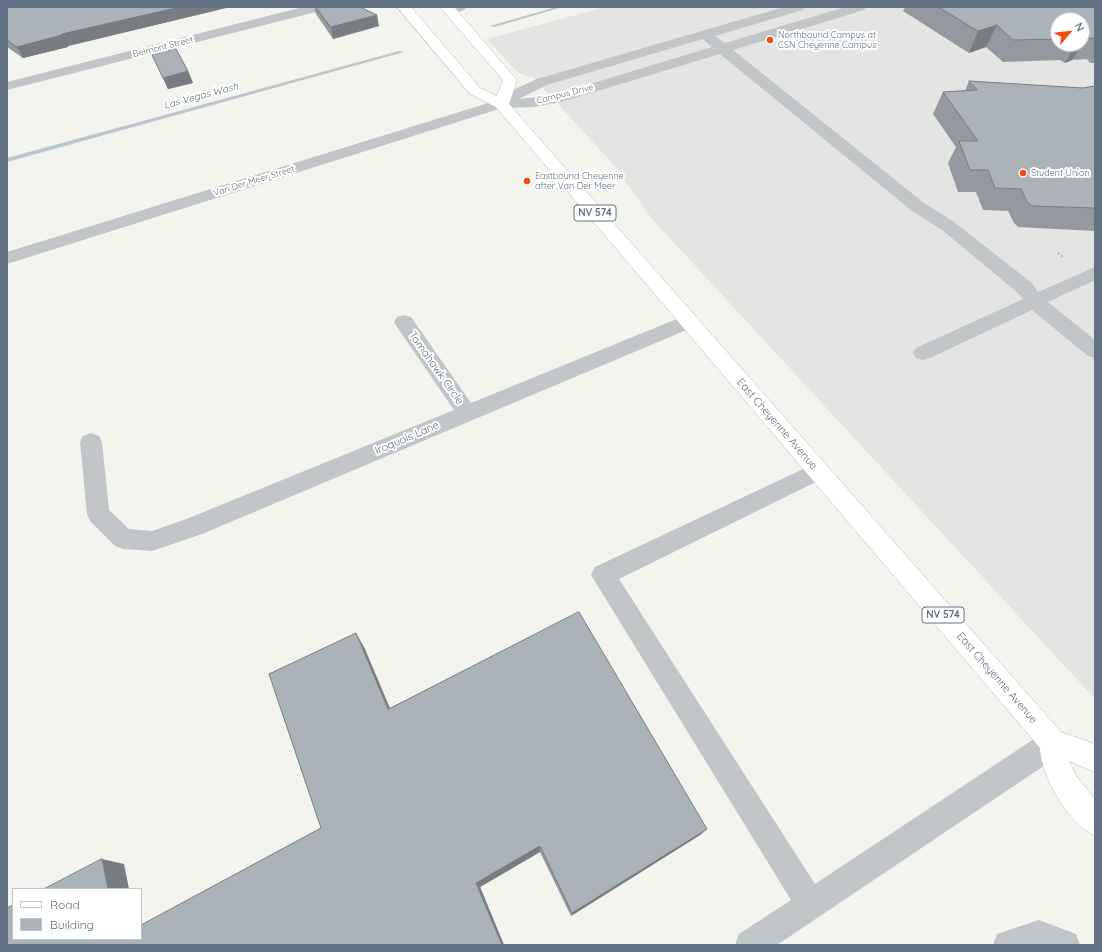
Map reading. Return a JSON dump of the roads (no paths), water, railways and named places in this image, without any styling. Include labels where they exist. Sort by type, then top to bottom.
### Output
[{"type":"main road","name":"East Cheyenne Avenue","points":[[404,7],[475,91],[501,104],[1053,743]]},
{"type":"main road","points":[[452,8],[510,80],[501,104]]},
{"type":"main road","points":[[1095,758],[1077,750],[1053,743],[1053,756],[1057,771],[1064,784],[1095,821]]},
{"type":"street","name":"Belmont Street","points":[[7,86],[270,13],[319,7]]},
{"type":"street","name":"Campus Drive","points":[[501,104],[522,90],[542,82],[798,7]]},
{"type":"street","name":"Campus Drive","points":[[501,104],[556,99],[859,7]]},
{"type":"street","points":[[705,34],[715,50]]},
{"type":"street","points":[[691,38],[715,50],[914,222],[939,236],[1008,293],[1021,299],[1034,301],[1095,351]]},
{"type":"street","name":"Van Der Meer Street","points":[[7,258],[501,104]]},
{"type":"street","points":[[923,353],[1095,273]]},
{"type":"street","name":"Iroquois Lane","points":[[91,442],[98,514],[123,539],[152,541],[194,527],[689,321]]},
{"type":"street","name":"Tomahawk Circle","points":[[404,322],[468,413]]},
{"type":"street","points":[[811,904],[604,575],[818,471]]},
{"type":"street","points":[[750,945],[1053,743]]},
{"type":"street","points":[[1008,945],[1052,940]]},
{"type":"waterway","name":"Las Vegas Wash","points":[[492,26],[561,7]]},
{"type":"waterway","name":"Las Vegas Wash","points":[[7,160],[401,52]]},
{"type":"place","name":"Northbound Campus at CSN Cheyenne Campus","points":[[770,40]]},
{"type":"place","name":"Student Union","points":[[1023,173]]},
{"type":"place","name":"Eastbound Cheyenne after Van Der Meer","points":[[527,181]]}]
